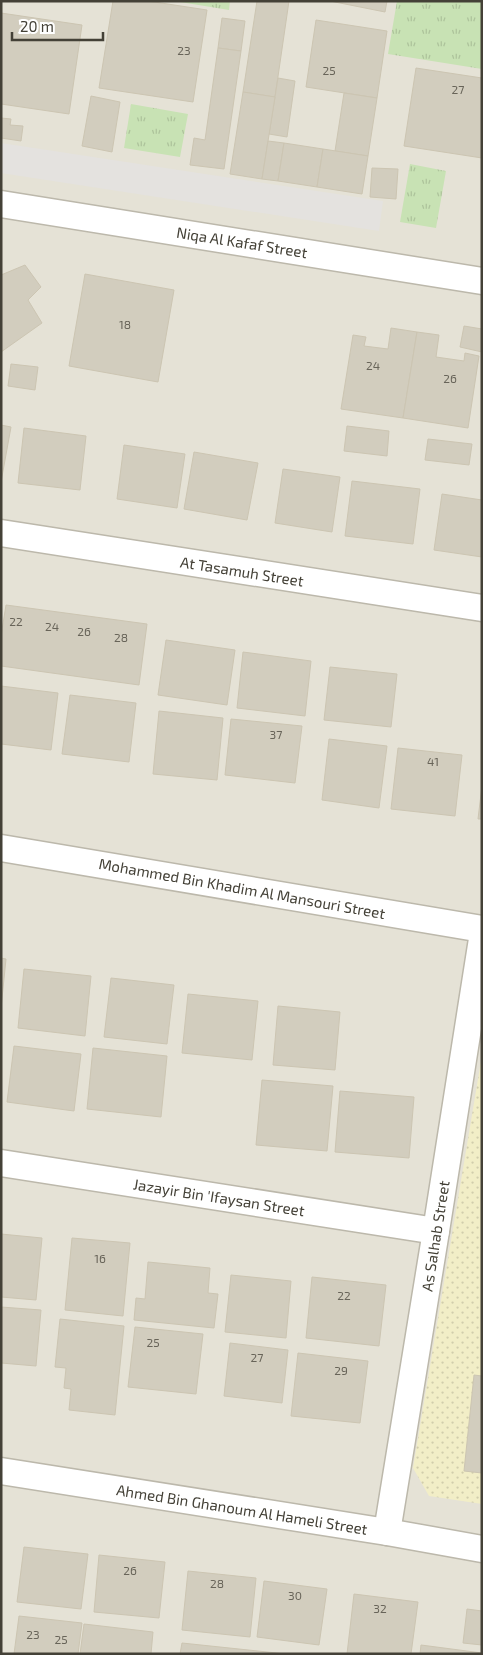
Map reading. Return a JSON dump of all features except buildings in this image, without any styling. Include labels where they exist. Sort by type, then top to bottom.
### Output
[{"type":"street","name":"Niqa Al Kafaf Street","points":[[1,204],[482,280]]},
{"type":"street","name":"At Tasamuh Street","points":[[1,533],[482,608]]},
{"type":"street","name":"Mohammed Bin Khadim Al Mansouri Street","points":[[1,848],[482,928]]},
{"type":"street","name":"As Salhab Street","points":[[387,1532],[482,939]]},
{"type":"street","name":"Jazayir Bin 'Ifaysan Street","points":[[1,1163],[436,1231]]},
{"type":"street","name":"Ahmed Bin Ghanoum Al Hameli Street","points":[[1,1471],[387,1532],[482,1549]]},
{"type":"shaded area","points":[[1,1],[482,1],[482,1654],[1,1654]]},
{"type":"shaded area","points":[[1,143],[383,201],[379,231],[1,173]]},
{"type":"green space","points":[[174,1],[230,1],[229,10]]},
{"type":"green space","points":[[397,1],[482,1],[482,69],[388,54]]},
{"type":"green space","points":[[131,104],[188,114],[180,157],[124,148]]},
{"type":"green space","points":[[410,164],[446,171],[436,228],[400,222]]},
{"type":"sand","points":[[482,1055],[482,1504],[429,1496],[413,1468]]}]
